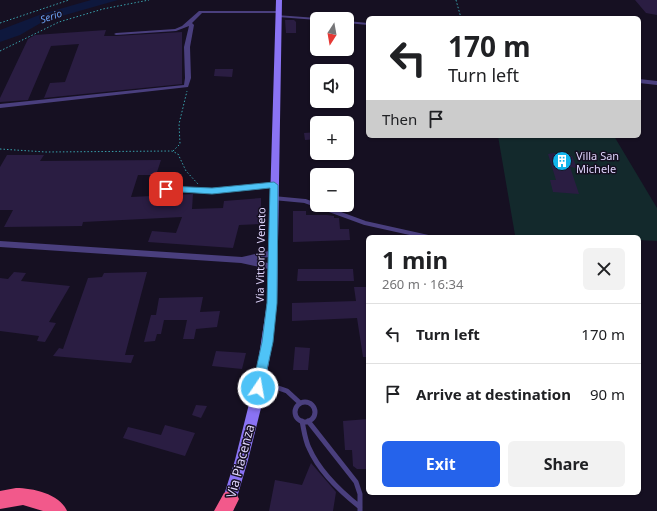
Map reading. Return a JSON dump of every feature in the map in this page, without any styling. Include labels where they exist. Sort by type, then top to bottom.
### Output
[{"type":"highway","points":[[0,500],[22,495],[36,498],[58,511]]},
{"type":"main road","name":"Via Vittorio Veneto","points":[[258,385],[268,342],[272,303],[273,198],[279,0]]},
{"type":"main road","name":"Via Piacenza","points":[[227,507],[258,385]]},
{"type":"street","points":[[116,34],[171,31],[181,28],[201,12],[278,14],[310,18]]},
{"type":"street","points":[[0,106],[186,86],[188,78],[187,48],[192,25],[188,23]]},
{"type":"street","points":[[354,23],[366,24]]},
{"type":"street","points":[[641,81],[657,83]]},
{"type":"street","points":[[157,188],[212,191],[274,185]]},
{"type":"street","points":[[0,244],[241,260],[273,267]]},
{"type":"street","points":[[241,260],[273,253]]},
{"type":"lane","points":[[273,198],[289,197],[306,201],[357,220],[420,235]]},
{"type":"lane","points":[[258,385],[287,392],[300,403],[309,403],[314,407],[313,416],[308,421],[302,421],[296,417],[295,412],[300,403]]},
{"type":"lane","points":[[302,421],[305,437],[310,451],[348,499],[360,509]]},
{"type":"lane","points":[[308,421],[356,482],[360,494],[360,509]]},
{"type":"path","points":[[0,23],[69,0]]},
{"type":"path","points":[[0,51],[59,22],[103,9],[150,0]]},
{"type":"path","points":[[456,0],[460,16]]},
{"type":"path","points":[[173,151],[180,144],[179,130],[187,94],[186,86]]},
{"type":"path","points":[[0,149],[46,152],[173,151],[178,154],[186,171],[192,178],[204,188],[212,191]]},
{"type":"green space","points":[[498,138],[615,138],[657,208],[657,241],[641,240],[641,235],[515,235]]},
{"type":"water","name":"Serio","points":[[91,0],[118,0],[44,21],[20,35],[0,42],[0,30],[42,14]]},
{"type":"building","points":[[635,0],[657,0],[657,15],[646,13]]},
{"type":"building","points":[[285,20],[294,20],[296,22],[296,33],[286,33]]},
{"type":"building","points":[[106,30],[104,36],[182,32],[182,84],[44,98],[50,83],[65,82],[79,44],[51,46],[28,100],[0,102],[0,98],[28,39],[35,35]]},
{"type":"building","points":[[215,69],[233,69],[232,77],[214,76]]},
{"type":"building","points":[[304,133],[310,133],[310,140],[305,140]]},
{"type":"building","points":[[554,153],[572,156],[577,168],[570,167],[579,194],[553,192],[550,180],[556,180],[548,154]]},
{"type":"building","points":[[7,155],[44,155],[40,161],[161,160],[156,175],[138,175],[131,197],[193,194],[192,209],[223,208],[224,201],[261,198],[261,224],[239,225],[233,248],[148,242],[152,231],[176,233],[182,217],[83,222],[82,226],[4,227],[13,210],[0,210],[0,167]]},
{"type":"building","points":[[293,211],[306,211],[306,215],[327,215],[334,216],[334,218],[339,218],[340,229],[349,229],[350,240],[293,242]]},
{"type":"building","points":[[298,269],[353,269],[354,281],[297,281]]},
{"type":"building","points":[[14,272],[26,273],[21,281],[70,286],[49,322],[56,323],[45,342],[37,341],[39,336],[0,331],[0,278],[8,279]]},
{"type":"building","points":[[147,272],[125,355],[134,355],[131,363],[53,356],[59,348],[63,349],[88,278],[102,277],[104,273]]},
{"type":"building","points":[[354,287],[366,287],[366,357],[363,357],[357,318],[292,321],[292,303],[356,301]]},
{"type":"building","points":[[203,297],[200,312],[220,311],[217,327],[196,329],[194,339],[183,339],[187,320],[164,320],[161,334],[157,334],[155,341],[144,342],[151,315],[156,315],[159,298]]},
{"type":"building","points":[[295,347],[310,348],[308,370],[293,370]]},
{"type":"building","points":[[216,351],[246,353],[242,369],[212,366]]},
{"type":"building","points":[[196,405],[207,406],[201,418],[192,415]]},
{"type":"building","points":[[366,419],[366,469],[357,469],[353,466],[352,450],[345,450],[343,421]]},
{"type":"building","points":[[165,425],[195,433],[185,456],[123,438],[128,427],[161,435]]},
{"type":"building","points":[[311,463],[336,492],[333,511],[269,511],[275,480],[302,485]]},
{"type":"place","name":"Villa San Michele","points":[[562,161]]},
{"type":"route","points":[[166,189],[212,191],[238,190],[274,185],[272,303],[268,342],[258,388]]}]
